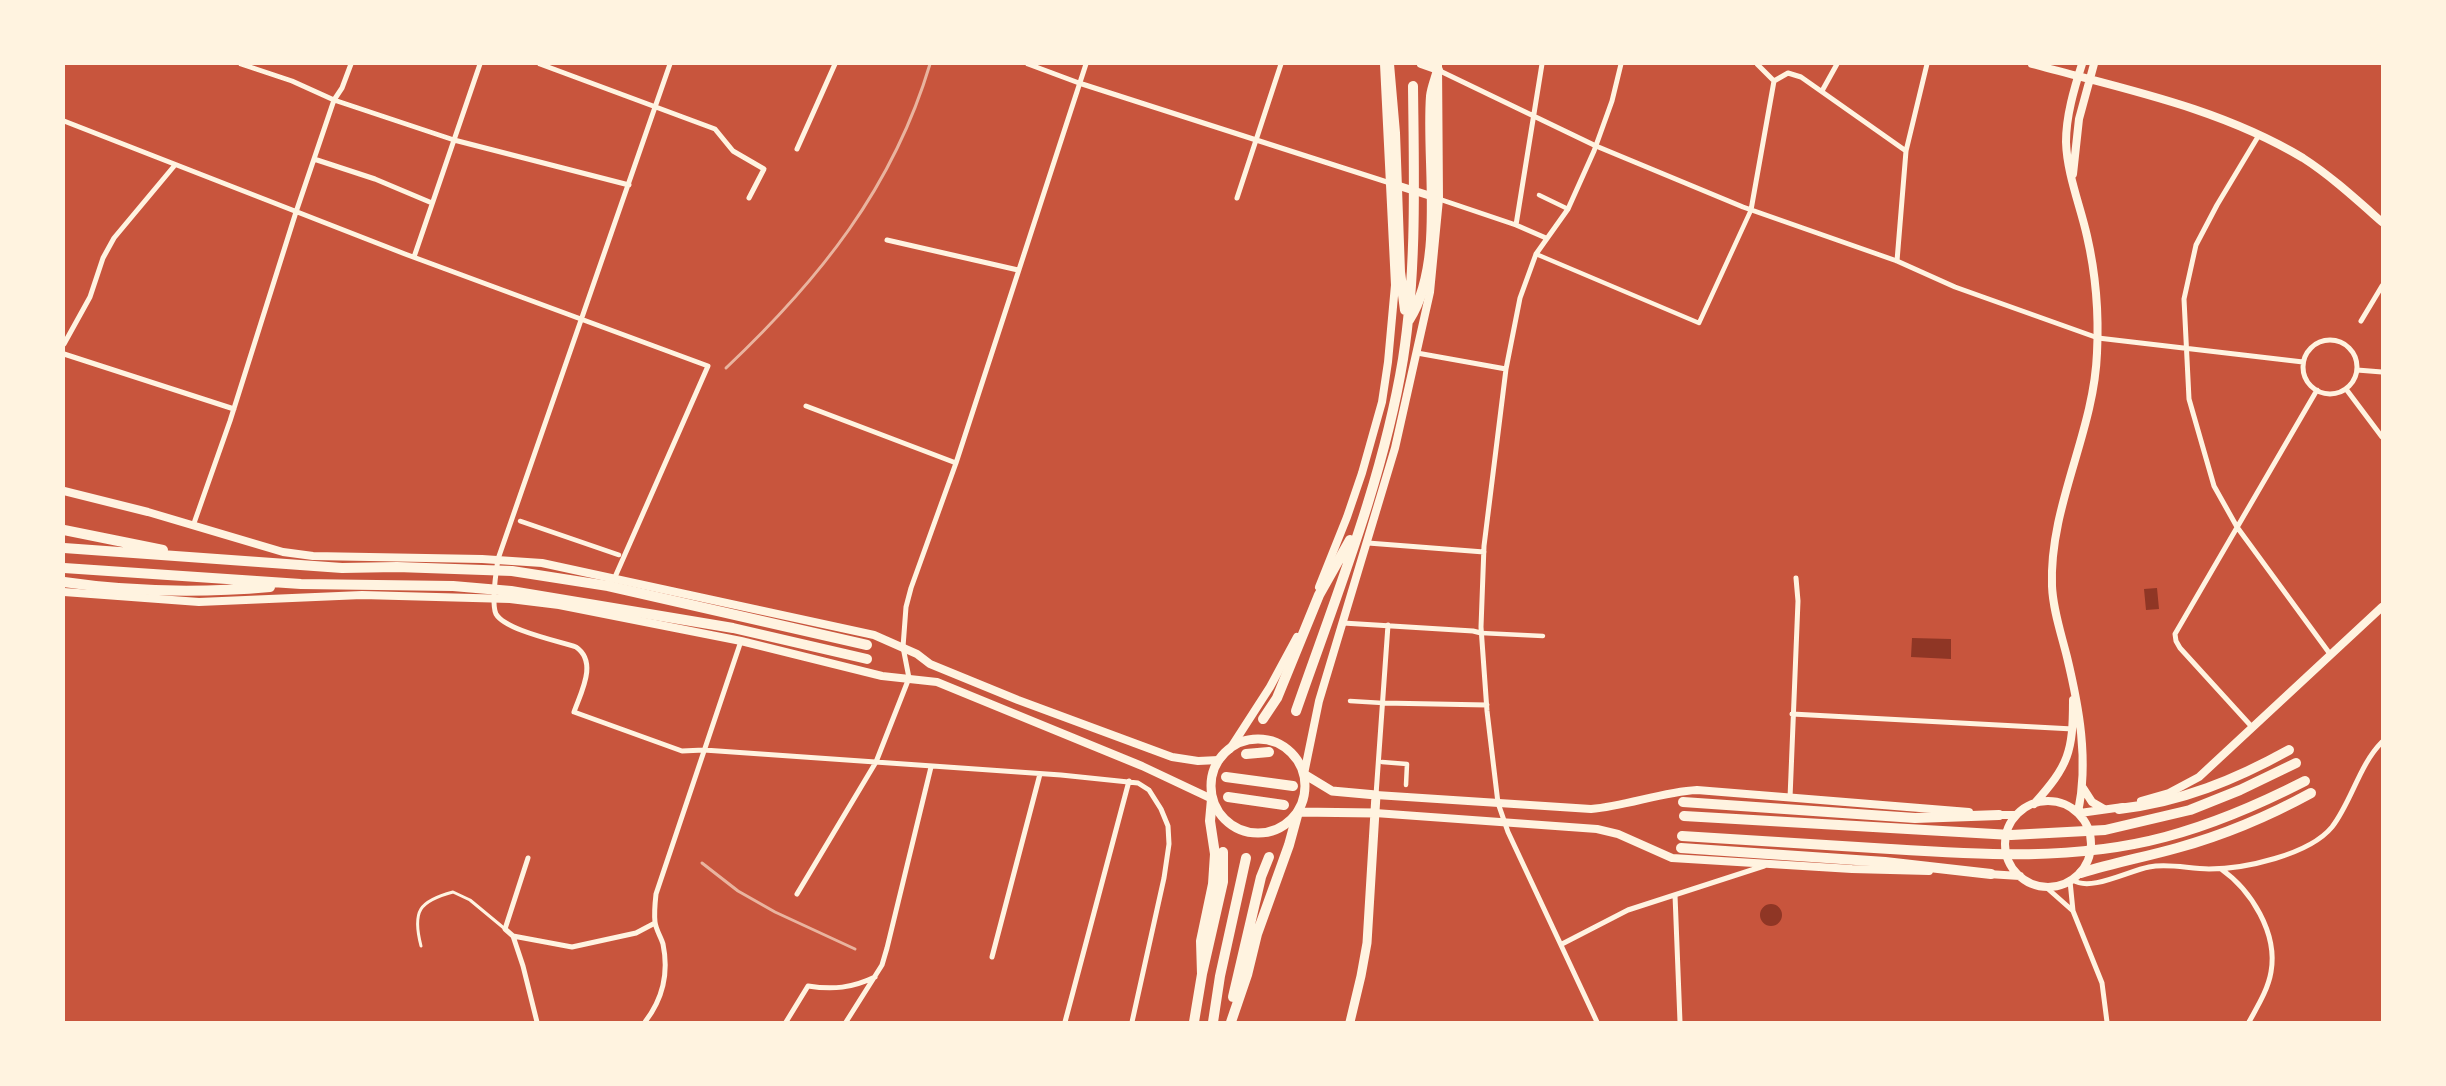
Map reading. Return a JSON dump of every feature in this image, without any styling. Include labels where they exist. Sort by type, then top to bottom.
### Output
[{"type":"highway","points":[[1389,64],[1395,133],[1400,272],[1403,305],[1408,321]]},
{"type":"highway","points":[[1408,321],[1415,310],[1423,290],[1428,261],[1431,228],[1431,94],[1438,67]]},
{"type":"highway","points":[[1296,711],[1368,501],[1394,406],[1408,321],[1415,204],[1413,86]]},
{"type":"highway","points":[[1263,719],[1277,698],[1319,596],[1339,557],[1359,527]]},
{"type":"highway","points":[[64,530],[223,561]]},
{"type":"highway","points":[[64,548],[223,561],[342,568],[397,567],[512,571],[608,586],[867,645]]},
{"type":"highway","points":[[64,568],[301,584],[453,586],[511,591],[733,628],[867,659]]},
{"type":"highway","points":[[64,582],[196,592],[301,584]]},
{"type":"highway","points":[[2119,809],[2149,805],[2195,793],[2250,771],[2290,750]]},
{"type":"highway","points":[[1246,754],[1269,752]]},
{"type":"highway","points":[[1684,816],[2004,835],[2105,830],[2190,810],[2240,790],[2296,763]]},
{"type":"highway","points":[[1226,777],[1293,786]]},
{"type":"highway","points":[[1682,836],[1963,854],[2066,854],[2137,843],[2192,830],[2248,809],[2306,781]]},
{"type":"highway","points":[[2081,873],[2178,848],[2220,834],[2257,820],[2311,793]]},
{"type":"highway","points":[[1228,797],[1284,805]]},
{"type":"highway","points":[[1202,974],[1201,941],[1213,884],[1214,864],[1210,821],[1212,799]]},
{"type":"highway","points":[[1683,802],[1915,818],[1999,815]]},
{"type":"highway","points":[[1230,1022],[1247,975],[1257,934],[1289,845],[1298,812]]},
{"type":"highway","points":[[1681,848],[1885,862],[1991,874]]},
{"type":"highway","points":[[1194,1022],[1202,974],[1223,882],[1223,852]]},
{"type":"highway","points":[[1230,1022],[1250,922],[1261,877],[1269,857]]},
{"type":"highway","points":[[1213,1022],[1220,976],[1246,858]]},
{"type":"highway","points":[[1250,922],[1262,904]]},
{"type":"main road","points":[[1248,740],[1270,740],[1283,746],[1294,755],[1304,774],[1305,794],[1298,812],[1280,828],[1263,833],[1242,830],[1229,822],[1219,811],[1212,799],[1211,781],[1219,760],[1230,748],[1248,740]]},
{"type":"main road","points":[[1304,774],[1332,791],[1376,795],[1367,943],[1350,1022]]},
{"type":"main road","points":[[1298,812],[1375,813]]},
{"type":"street","points":[[241,64],[292,81],[334,100],[454,140],[629,185]]},
{"type":"street","points":[[193,526],[234,409],[296,212],[334,100],[342,88],[350,64]]},
{"type":"street","points":[[414,257],[480,64]]},
{"type":"street","points":[[540,64],[715,129],[733,151],[764,169],[749,198]]},
{"type":"street","points":[[670,64],[497,562],[495,610],[502,621],[576,646],[583,653],[588,666],[574,712],[682,751],[704,750],[1130,781],[1150,790],[1168,826],[1169,844],[1164,878],[1132,1022]]},
{"type":"street","points":[[797,149],[835,64]]},
{"type":"street","points":[[1028,64],[1079,83],[1256,138],[1437,198],[1516,225],[1546,238]]},
{"type":"street","points":[[797,894],[876,762],[909,678],[903,647],[906,607],[911,588],[956,463],[1086,64]]},
{"type":"street","points":[[1238,198],[1281,64]]},
{"type":"street","points":[[1230,748],[1290,652],[1347,517],[1362,473],[1382,402],[1388,362],[1395,285],[1393,184],[1384,64]]},
{"type":"street","points":[[1420,64],[1438,67],[1596,146],[1752,210],[1897,261],[1955,287],[2098,338],[2303,362]]},
{"type":"street","points":[[1516,225],[1542,64]]},
{"type":"street","points":[[1597,1022],[1498,803],[1481,633],[1484,552],[1506,369],[1520,298],[1536,254],[1568,209],[1596,146],[1622,64]]},
{"type":"street","points":[[1757,64],[1774,81]]},
{"type":"street","points":[[1822,92],[1836,64]]},
{"type":"street","points":[[1897,261],[1906,151],[1927,64]]},
{"type":"street","points":[[2032,64],[2194,108],[2231,121],[2303,158],[2382,222]]},
{"type":"street","points":[[2079,812],[2082,780],[2081,721],[2054,608],[2052,568],[2061,511],[2088,415],[2097,362],[2098,338],[2095,280],[2067,160],[2066,140],[2073,94],[2082,64]]},
{"type":"street","points":[[2073,181],[2079,119],[2094,64]]},
{"type":"street","points":[[1304,774],[1319,700],[1368,543],[1395,448],[1430,292],[1437,198],[1438,67]]},
{"type":"street","points":[[1536,254],[1699,322],[1752,210],[1774,81],[1786,73],[1792,73],[1906,151]]},
{"type":"street","points":[[64,121],[414,257],[708,366],[615,577]]},
{"type":"street","points":[[2259,135],[2217,205],[2196,245],[2184,299],[2189,399],[2202,451],[2214,486],[2237,527],[2330,654]]},
{"type":"street","points":[[314,159],[375,179],[432,203]]},
{"type":"street","points":[[64,344],[90,297],[103,258],[114,238],[175,164]]},
{"type":"street","points":[[1539,195],[1568,209]]},
{"type":"street","points":[[887,240],[1018,270]]},
{"type":"street","points":[[2361,320],[2382,286]]},
{"type":"street","points":[[2333,340],[2345,344],[2350,349],[2355,357],[2357,370],[2351,384],[2334,394],[2317,390],[2304,375],[2303,362],[2306,354],[2315,344],[2333,340]]},
{"type":"street","points":[[1417,352],[1506,369]]},
{"type":"street","points":[[64,354],[234,409]]},
{"type":"street","points":[[2357,370],[2382,372]]},
{"type":"street","points":[[2346,388],[2382,436]]},
{"type":"street","points":[[2252,727],[2180,648],[2175,638],[2178,627],[2317,390]]},
{"type":"street","points":[[806,406],[956,463]]},
{"type":"street","points":[[64,491],[267,548],[297,554],[542,563],[615,577],[874,635],[903,647],[930,664],[1018,700],[1163,754],[1193,761],[1219,760]]},
{"type":"street","points":[[520,520],[619,555]]},
{"type":"street","points":[[1368,543],[1484,552]]},
{"type":"street","points":[[1790,798],[1798,601],[1796,578]]},
{"type":"street","points":[[64,592],[199,602],[362,595],[495,595],[560,605],[741,641],[857,670],[937,682],[1142,766],[1212,799]]},
{"type":"street","points":[[2079,812],[2119,809],[2169,793],[2199,777],[2382,606]]},
{"type":"street","points":[[1343,623],[1543,636]]},
{"type":"street","points":[[1388,625],[1376,795],[1591,809],[1611,807],[1676,792],[1698,790],[1999,815],[2015,815],[2034,804],[2050,801],[2064,804],[2079,812],[2085,822],[2091,845],[2087,862],[2081,873],[2072,880],[2047,888]]},
{"type":"street","points":[[645,1022],[655,1009],[663,987],[665,962],[662,943],[655,923],[656,894],[741,641]]},
{"type":"street","points":[[2034,804],[2062,770],[2069,752],[2073,728],[2073,687]]},
{"type":"street","points":[[1350,701],[1487,705]]},
{"type":"street","points":[[1792,714],[2073,728]]},
{"type":"street","points":[[2072,880],[2077,883],[2089,884],[2148,867],[2166,865],[2220,868],[2263,862],[2318,839],[2340,815],[2370,758],[2382,742]]},
{"type":"street","points":[[1382,762],[1407,764],[1406,785]]},
{"type":"street","points":[[846,1022],[875,977],[888,948],[931,766]]},
{"type":"street","points":[[992,957],[1040,774]]},
{"type":"street","points":[[2082,780],[2086,795],[2104,810]]},
{"type":"street","points":[[1065,1022],[1130,781]]},
{"type":"street","points":[[1375,813],[1598,829],[1618,834],[1672,858],[1766,865],[2020,876]]},
{"type":"street","points":[[2015,815],[2010,824],[2006,847],[2011,866],[2020,876],[2032,884],[2047,888],[2073,911]]},
{"type":"street","points":[[528,858],[505,929],[513,936],[523,966],[537,1022]]},
{"type":"street","points":[[1562,944],[1628,910],[1766,865]]},
{"type":"street","points":[[2220,868],[2234,879],[2249,897],[2268,933],[2272,971],[2250,1022]]},
{"type":"street","points":[[2072,880],[2073,911],[2102,983],[2106,1022]]},
{"type":"street","points":[[1674,895],[1680,1022]]},
{"type":"street","points":[[513,936],[572,947],[636,933],[655,923]]},
{"type":"street","points":[[786,1022],[808,986],[830,990],[856,986],[875,977]]},
{"type":"lane","points":[[421,946],[417,930],[419,912],[431,898],[453,892],[470,900],[505,929]]},
{"type":"shaded area","points":[[2157,588],[2159,609],[2146,610],[2144,589]]},
{"type":"shaded area","points":[[1912,638],[1951,639],[1951,659],[1911,657]]},
{"type":"shaded area","points":[[1771,904],[1781,911],[1782,915],[1775,925],[1771,926],[1761,919],[1760,915],[1767,905]]},
{"type":"railway","points":[[726,368],[792,301],[849,230],[874,191],[896,151],[930,64]]},
{"type":"railway","points":[[702,863],[738,891],[775,912],[855,949]]}]
